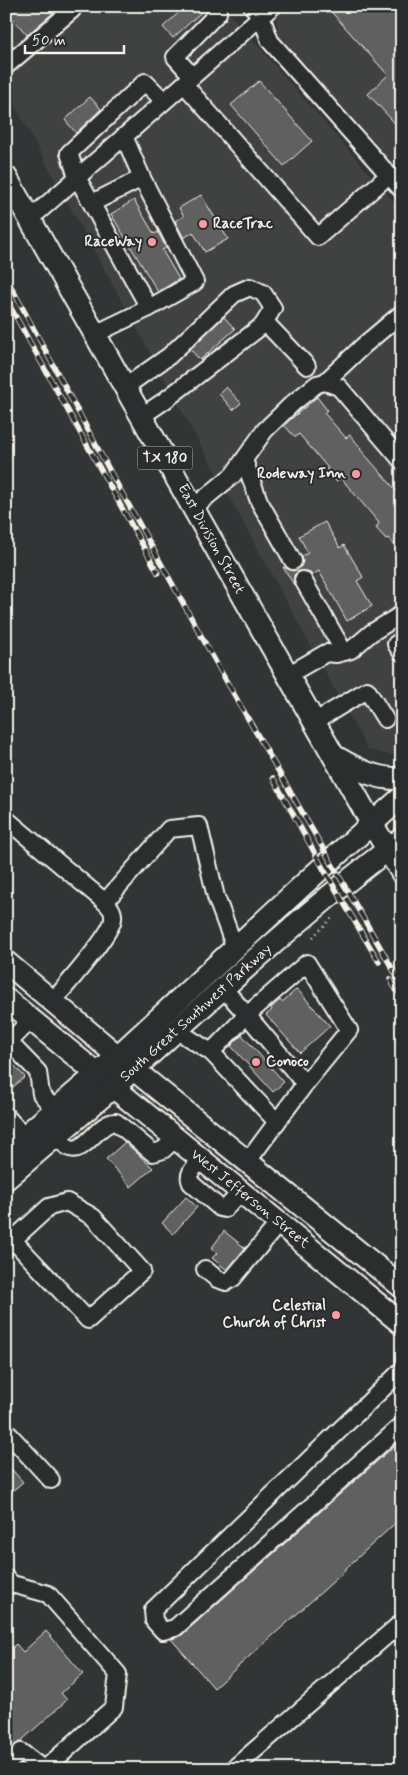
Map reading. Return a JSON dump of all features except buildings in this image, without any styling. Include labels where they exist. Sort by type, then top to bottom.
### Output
[{"type":"main road","name":"East Division Street","points":[[6,176],[372,824]]},
{"type":"main road","points":[[333,755],[358,770],[378,776],[402,778]]},
{"type":"main road","name":"South Great Southwest Parkway","points":[[6,1179],[56,1135],[105,1080],[126,1062],[235,948],[402,797]]},
{"type":"main road","name":"TX 180","points":[[372,824],[395,844],[402,873]]},
{"type":"main road","name":"South Great Southwest Parkway","points":[[126,1062],[176,1030],[329,897],[395,844]]},
{"type":"main road","name":"West Jefferson Street","points":[[6,962],[402,1287]]},
{"type":"main road","name":"West Jefferson Street","points":[[6,998],[402,1324]]},
{"type":"main road","name":"South Great Southwest Parkway","points":[[6,1152],[54,1109],[105,1080]]},
{"type":"main road","points":[[246,1195],[269,1178]]},
{"type":"street","points":[[30,219],[188,80],[262,10],[270,41],[397,183],[318,237],[188,80],[175,57],[218,13],[218,6]]},
{"type":"street","points":[[6,66],[72,10]]},
{"type":"street","points":[[149,308],[77,177],[69,153],[145,82],[164,101]]},
{"type":"street","points":[[95,334],[149,308],[195,282],[142,178],[124,136]]},
{"type":"street","points":[[92,203],[142,178]]},
{"type":"street","points":[[125,387],[169,356],[234,294],[250,287],[263,293],[273,308],[263,325],[142,416]]},
{"type":"street","points":[[193,508],[233,475],[265,430],[279,416],[317,384],[325,382],[402,313]]},
{"type":"street","points":[[265,322],[307,366]]},
{"type":"street","points":[[325,382],[338,387],[402,461]]},
{"type":"street","points":[[244,460],[259,501],[293,562]]},
{"type":"street","points":[[303,580],[344,652]]},
{"type":"street","points":[[288,675],[326,653],[351,650],[371,633],[402,614]]},
{"type":"street","points":[[402,640],[396,644],[402,653]]},
{"type":"street","points":[[314,722],[367,690],[385,719]]},
{"type":"street","points":[[6,819],[105,902],[113,911],[113,921],[106,934],[53,1001]]},
{"type":"street","points":[[105,902],[169,829],[199,826],[216,897],[235,948]]},
{"type":"street","points":[[211,1052],[246,1015],[307,964],[349,1030],[305,1084],[248,1161]]},
{"type":"street","points":[[223,988],[305,1084]]},
{"type":"street","points":[[32,1019],[8,1044],[38,1072],[41,1094],[54,1109]]},
{"type":"street","points":[[176,1030],[211,1052],[277,1122]]},
{"type":"street","points":[[6,1116],[24,1136]]},
{"type":"street","points":[[56,1135],[66,1146],[73,1149],[79,1148],[108,1124],[116,1122],[153,1153],[163,1150],[176,1138]]},
{"type":"street","points":[[67,1202],[93,1217],[142,1271],[88,1320],[10,1243],[49,1207],[67,1202]]},
{"type":"street","points":[[205,1270],[226,1282],[233,1278],[279,1223]]},
{"type":"street","points":[[402,1370],[153,1610],[154,1622],[163,1630],[175,1628],[402,1425]]},
{"type":"street","points":[[6,1431],[51,1480]]},
{"type":"street","points":[[6,1764],[21,1752],[44,1769],[114,1708],[118,1674],[48,1594],[8,1583]]},
{"type":"street","points":[[232,1769],[402,1622]]},
{"type":"shaded area","points":[[6,6],[223,6],[402,211],[402,757],[368,750],[6,90]]},
{"type":"shaded area","points":[[268,6],[402,6],[402,174],[279,36],[276,16]]},
{"type":"shaded area","points":[[316,883],[321,890],[280,925],[277,922]]},
{"type":"railway","points":[[6,277],[111,473],[224,677],[402,985]]},
{"type":"railway","points":[[6,299],[158,573]]},
{"type":"railway","points":[[273,778],[323,868],[379,962]]},
{"type":"railway","points":[[390,979],[402,999]]},
{"type":"place","name":"RaceTrac","points":[[203,224]]},
{"type":"place","name":"RaceWay","points":[[152,242]]},
{"type":"place","name":"Rodeway Inn","points":[[356,474]]},
{"type":"place","name":"Conoco","points":[[256,1062]]},
{"type":"place","name":"Celestial Church of Christ","points":[[336,1315]]}]
